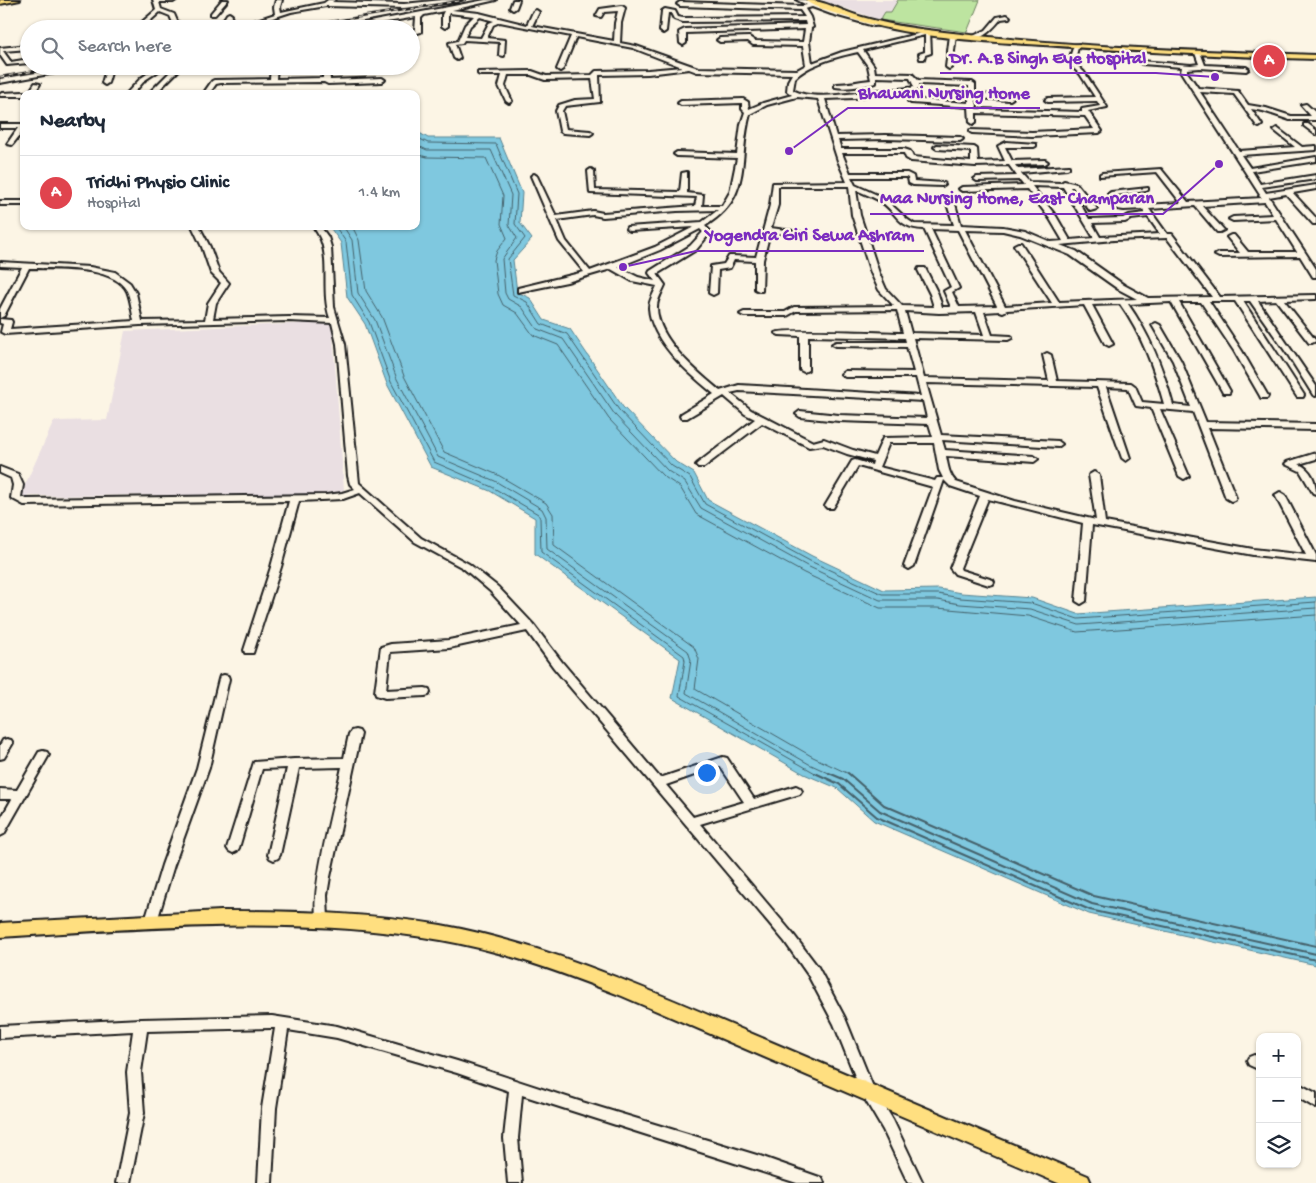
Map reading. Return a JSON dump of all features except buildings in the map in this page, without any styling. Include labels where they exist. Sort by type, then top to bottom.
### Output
[{"type":"highway","points":[[0,930],[151,921],[247,918],[322,920],[404,927],[444,934],[540,958],[658,1002],[1081,1183]]},
{"type":"main road","points":[[1,1],[17,0]]},
{"type":"main road","points":[[810,2],[845,14],[926,33],[1198,53],[1316,56]]},
{"type":"main road","points":[[1103,47],[1316,56]]},
{"type":"street","points":[[159,10],[156,0],[173,0]]},
{"type":"street","points":[[213,14],[225,0]]},
{"type":"street","points":[[278,14],[279,0]]},
{"type":"street","points":[[394,7],[396,0]]},
{"type":"street","points":[[260,20],[329,2],[394,7],[457,0]]},
{"type":"street","points":[[390,20],[493,0]]},
{"type":"street","points":[[513,8],[516,0]]},
{"type":"street","points":[[800,0],[810,2],[848,18],[926,33]]},
{"type":"street","points":[[680,4],[724,3],[802,8],[810,2]]},
{"type":"street","points":[[802,8],[810,27],[806,44],[809,66]]},
{"type":"street","points":[[599,16],[603,10],[622,9],[618,22],[617,43]]},
{"type":"street","points":[[147,20],[159,10]]},
{"type":"street","points":[[159,10],[172,15],[174,20]]},
{"type":"street","points":[[446,10],[617,43],[639,49],[688,68]]},
{"type":"street","points":[[446,10],[446,26]]},
{"type":"street","points":[[663,31],[665,11],[674,12],[675,17],[680,20],[808,19]]},
{"type":"street","points":[[530,26],[536,12]]},
{"type":"street","points":[[226,20],[229,15]]},
{"type":"street","points":[[419,20],[420,15]]},
{"type":"street","points":[[457,58],[452,43],[459,42],[468,25],[479,15]]},
{"type":"street","points":[[974,37],[988,30],[999,18],[1007,17]]},
{"type":"street","points":[[484,39],[491,24],[499,21]]},
{"type":"street","points":[[683,43],[684,31],[810,27]]},
{"type":"street","points":[[873,75],[912,76],[917,88],[914,90],[876,92],[855,96],[821,97],[797,95],[790,92],[789,82],[793,75],[809,66],[859,49],[926,33]]},
{"type":"street","points":[[922,58],[922,54],[928,53],[926,33]]},
{"type":"street","points":[[560,69],[574,35]]},
{"type":"street","points":[[949,67],[953,35]]},
{"type":"street","points":[[461,38],[503,41],[502,55]]},
{"type":"street","points":[[720,40],[749,39],[754,44],[806,44]]},
{"type":"street","points":[[972,131],[1099,131],[1085,109],[1104,107],[1082,72],[1070,61],[1077,45]]},
{"type":"street","points":[[20,48],[0,51],[8,64],[20,62]]},
{"type":"street","points":[[837,86],[854,86],[858,83],[873,82],[873,75],[867,58],[859,49]]},
{"type":"street","points":[[1198,53],[1202,65],[1200,66]]},
{"type":"street","points":[[1142,62],[1246,69]]},
{"type":"street","points":[[1188,66],[1184,68],[1184,72],[1302,254],[1313,266],[1316,275]]},
{"type":"street","points":[[590,133],[564,132],[559,111],[562,105],[576,102],[597,102],[594,77],[595,73],[598,72],[648,72],[688,68],[712,71],[798,72]]},
{"type":"street","points":[[480,73],[532,73],[543,78],[594,77]]},
{"type":"street","points":[[506,73],[502,86],[510,101]]},
{"type":"street","points":[[20,95],[1,98],[2,80],[33,75]]},
{"type":"street","points":[[105,83],[107,75]]},
{"type":"street","points":[[133,90],[149,75]]},
{"type":"street","points":[[155,90],[171,75]]},
{"type":"street","points":[[272,80],[273,75]]},
{"type":"street","points":[[326,75],[326,80]]},
{"type":"street","points":[[209,90],[218,81],[326,80],[330,82],[382,80]]},
{"type":"street","points":[[916,82],[971,83],[974,85],[973,122]]},
{"type":"street","points":[[33,90],[37,84]]},
{"type":"street","points":[[1196,90],[1235,92],[1259,125]]},
{"type":"street","points":[[521,290],[558,282],[656,251],[703,224],[725,208],[729,202],[736,183],[746,118],[749,112],[765,104],[797,95]]},
{"type":"street","points":[[974,96],[1010,98]]},
{"type":"street","points":[[821,97],[838,151],[852,185],[856,215],[875,273],[883,290],[900,308],[938,439],[944,470],[950,482],[985,495],[1101,525],[1267,554],[1314,559]]},
{"type":"street","points":[[1048,100],[1098,99]]},
{"type":"street","points":[[681,103],[743,101],[746,102],[745,109],[749,112]]},
{"type":"street","points":[[911,101],[974,108],[1087,114]]},
{"type":"street","points":[[1304,105],[1316,117]]},
{"type":"street","points":[[1246,106],[1260,108],[1290,118],[1316,117]]},
{"type":"street","points":[[1306,125],[1316,133]]},
{"type":"street","points":[[0,126],[20,126]]},
{"type":"street","points":[[10,144],[20,130]]},
{"type":"street","points":[[1277,130],[1301,149]]},
{"type":"street","points":[[1022,132],[1031,144],[1001,145],[1005,156],[1053,218],[1067,242]]},
{"type":"street","points":[[834,138],[960,139]]},
{"type":"street","points":[[937,147],[974,149],[975,164]]},
{"type":"street","points":[[1236,153],[1316,148]]},
{"type":"street","points":[[838,151],[904,151],[908,152],[908,157],[911,159],[975,164],[1045,162]]},
{"type":"street","points":[[677,154],[740,156]]},
{"type":"street","points":[[1247,170],[1316,159]]},
{"type":"street","points":[[1016,171],[1067,167]]},
{"type":"street","points":[[1102,175],[1160,170],[1186,205]]},
{"type":"street","points":[[591,171],[591,190],[593,192],[700,195],[698,208]]},
{"type":"street","points":[[682,194],[685,173]]},
{"type":"street","points":[[847,175],[907,176],[911,177],[911,182],[915,184],[942,184]]},
{"type":"street","points":[[534,176],[563,240],[588,273]]},
{"type":"street","points":[[1258,186],[1316,177]]},
{"type":"street","points":[[977,180],[1021,178]]},
{"type":"street","points":[[759,289],[759,259],[774,205],[775,184],[852,185],[882,199],[909,224],[1014,231],[1073,253],[1121,287],[1146,300]]},
{"type":"street","points":[[1064,184],[1098,239]]},
{"type":"street","points":[[962,190],[1064,184],[1077,185],[1093,209]]},
{"type":"street","points":[[1146,189],[1111,194],[1122,208],[1265,198],[1316,187]]},
{"type":"street","points":[[1287,192],[1316,222]]},
{"type":"street","points":[[0,203],[20,203]]},
{"type":"street","points":[[951,204],[959,227],[1003,310]]},
{"type":"street","points":[[1197,204],[1220,230]]},
{"type":"street","points":[[1144,207],[1164,235]]},
{"type":"street","points":[[553,219],[592,213],[603,215],[698,208],[725,208]]},
{"type":"street","points":[[1086,220],[1125,220],[1129,217],[1150,215]]},
{"type":"street","points":[[1233,219],[1278,217]]},
{"type":"street","points":[[630,229],[703,224]]},
{"type":"street","points":[[661,285],[653,273],[696,246],[707,232],[703,224]]},
{"type":"street","points":[[926,226],[955,288],[948,292],[957,311]]},
{"type":"street","points":[[767,229],[800,234]]},
{"type":"street","points":[[197,230],[206,247],[215,273],[225,283],[212,303],[208,322]]},
{"type":"street","points":[[319,230],[327,247],[330,307],[341,344],[352,476],[360,490],[418,540],[476,574],[494,589],[529,627],[558,666],[789,938],[813,971],[840,1022],[868,1091],[888,1125],[916,1183]]},
{"type":"street","points":[[1050,245],[1098,239],[1164,235],[1171,237],[1218,299]]},
{"type":"street","points":[[1231,237],[1246,255]]},
{"type":"street","points":[[1018,245],[1057,305]]},
{"type":"street","points":[[1219,255],[1302,254]]},
{"type":"street","points":[[713,293],[714,268],[727,266],[732,258],[759,259]]},
{"type":"street","points":[[0,264],[26,267],[90,269],[112,274],[128,286],[132,293],[137,319],[140,323]]},
{"type":"street","points":[[613,266],[635,279],[661,285]]},
{"type":"street","points":[[0,316],[26,267]]},
{"type":"street","points":[[922,270],[934,294],[939,311]]},
{"type":"street","points":[[661,285],[654,301],[653,309],[667,343],[676,357],[721,393],[748,412],[812,445],[824,442],[938,485]]},
{"type":"street","points":[[744,314],[787,314],[794,309],[900,308],[939,311],[1003,310],[1146,300],[1316,297]]},
{"type":"street","points":[[1237,298],[1300,395]]},
{"type":"street","points":[[1252,298],[1316,393]]},
{"type":"street","points":[[1278,298],[1312,341]]},
{"type":"street","points":[[1203,299],[1238,351],[1264,396]]},
{"type":"street","points":[[1174,300],[1226,391]]},
{"type":"street","points":[[1123,302],[1142,333],[1157,364],[1169,407]]},
{"type":"street","points":[[1087,303],[1109,344]]},
{"type":"street","points":[[980,310],[989,337]]},
{"type":"street","points":[[0,321],[8,322],[5,332],[140,323],[335,320]]},
{"type":"street","points":[[1142,333],[1158,329],[1176,361],[1203,424],[1231,498]]},
{"type":"street","points":[[780,333],[910,340]]},
{"type":"street","points":[[804,333],[804,370]]},
{"type":"street","points":[[836,344],[989,337],[1008,338]]},
{"type":"street","points":[[1046,355],[1054,384]]},
{"type":"street","points":[[845,374],[1130,386],[1138,404],[1196,410]]},
{"type":"street","points":[[1101,385],[1126,458]]},
{"type":"street","points":[[684,416],[721,393],[739,388],[926,399]]},
{"type":"street","points":[[1155,406],[1184,476]]},
{"type":"street","points":[[800,414],[839,418],[932,421]]},
{"type":"street","points":[[701,465],[761,419]]},
{"type":"street","points":[[1203,424],[1316,427]]},
{"type":"street","points":[[876,463],[886,440],[938,439],[1058,444]]},
{"type":"street","points":[[941,453],[1034,459]]},
{"type":"street","points":[[1316,456],[1290,464],[1302,468],[1316,491]]},
{"type":"street","points":[[830,506],[854,463],[876,463]]},
{"type":"street","points":[[0,470],[15,476],[18,485],[16,498],[24,502],[336,497],[360,490]]},
{"type":"street","points":[[910,566],[944,470]]},
{"type":"street","points":[[1306,473],[1316,473]]},
{"type":"street","points":[[1094,475],[1101,525]]},
{"type":"street","points":[[985,495],[955,568],[958,572],[989,582]]},
{"type":"street","points":[[1280,495],[1314,559]]},
{"type":"street","points":[[249,650],[276,567],[295,498]]},
{"type":"street","points":[[1081,601],[1088,522]]},
{"type":"street","points":[[425,692],[386,694],[380,692],[385,650],[450,644],[529,627]]},
{"type":"street","points":[[151,921],[168,865],[203,768],[224,679]]},
{"type":"street","points":[[322,920],[322,887],[355,734]]},
{"type":"street","points":[[0,754],[7,743]]},
{"type":"street","points":[[0,831],[43,755]]},
{"type":"street","points":[[658,783],[723,761],[751,804]]},
{"type":"street","points":[[233,848],[257,766],[262,764],[349,762]]},
{"type":"street","points":[[274,855],[294,763]]},
{"type":"street","points":[[692,822],[796,791]]},
{"type":"street","points":[[0,794],[20,795]]},
{"type":"street","points":[[0,1032],[141,1025],[272,1022],[337,1032],[457,1067],[582,1109],[760,1163],[817,1183]]},
{"type":"street","points":[[265,1183],[269,1108],[282,1024]]},
{"type":"street","points":[[123,1183],[137,1113],[134,1072],[141,1025]]},
{"type":"street","points":[[515,1183],[511,1138],[516,1087]]},
{"type":"street","points":[[1301,1092],[1316,1101]]},
{"type":"shaded area","points":[[821,0],[898,0],[891,12],[885,12],[880,20]]},
{"type":"shaded area","points":[[332,322],[344,490],[334,494],[20,496],[54,421],[107,420],[125,331]]},
{"type":"green space","points":[[898,0],[980,0],[967,32],[880,20],[885,12],[891,12]]},
{"type":"water","points":[[420,133],[428,138],[499,138],[522,193],[520,223],[532,239],[513,260],[517,292],[530,298],[544,320],[570,329],[623,407],[676,462],[694,473],[708,500],[812,556],[884,590],[939,589],[961,593],[1032,598],[1078,614],[1316,597],[1316,965],[1089,914],[874,821],[837,788],[804,774],[672,698],[680,659],[535,554],[535,518],[490,491],[431,467],[387,384],[365,324],[347,297],[341,243],[332,230],[420,230]]},
{"type":"railway","points":[[342,20],[465,0]]},
{"type":"railway","points":[[0,77],[20,74]]},
{"type":"place","name":"Tridhi Physio Clinic","points":[[1269,61]]},
{"type":"place","name":"Dr. A.B Singh Eye Hospital","points":[[1215,77]]},
{"type":"place","name":"Bhawani Nursing Home","points":[[789,151]]},
{"type":"place","name":"Maa Nursing Home, East Champaran","points":[[1219,164]]},
{"type":"place","name":"Yogendra Giri Sewa Ashram","points":[[623,267]]}]
